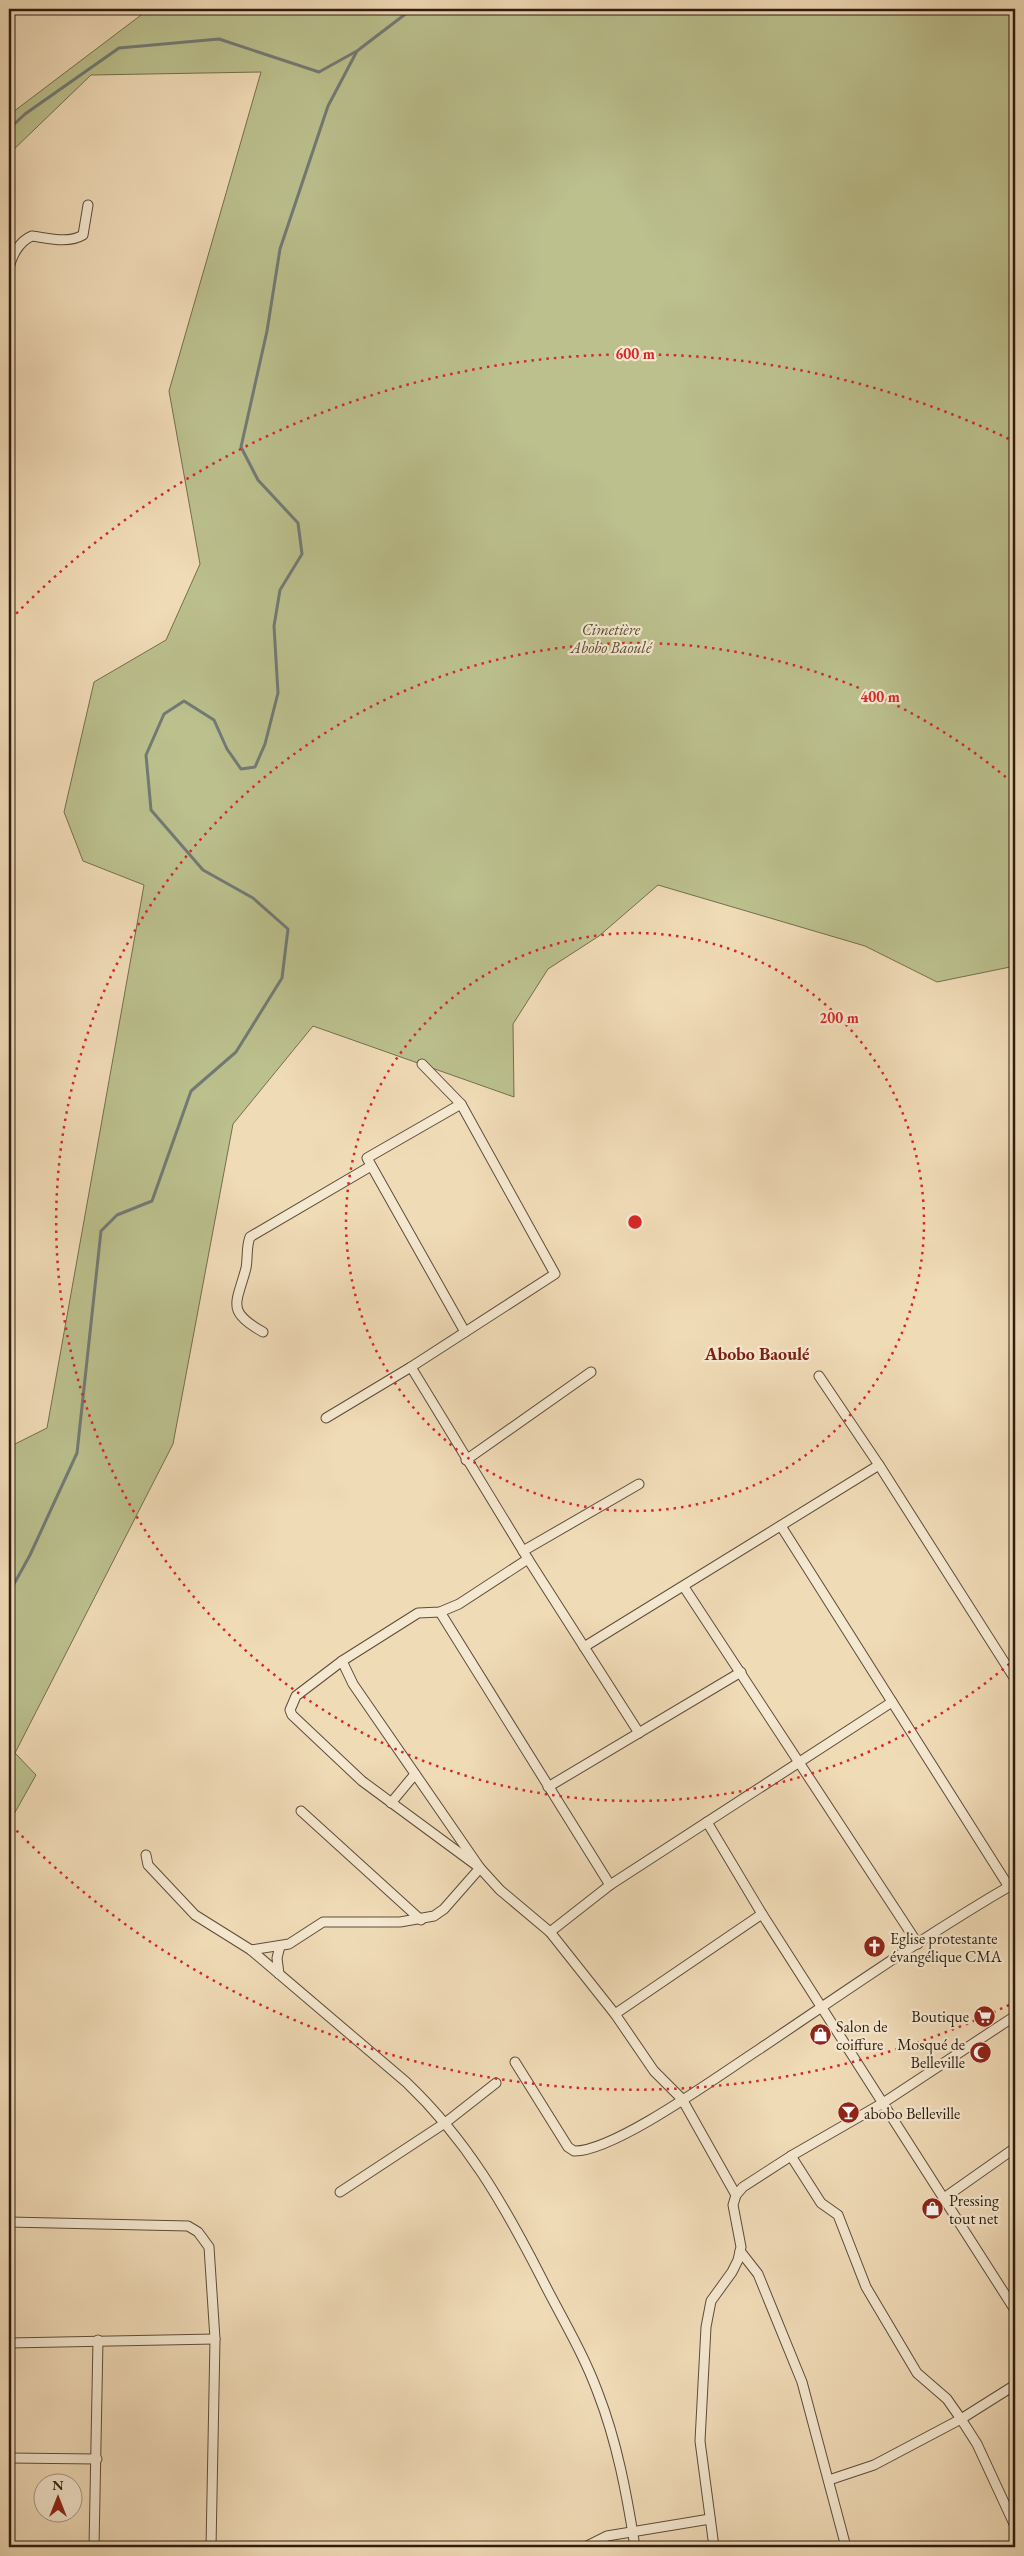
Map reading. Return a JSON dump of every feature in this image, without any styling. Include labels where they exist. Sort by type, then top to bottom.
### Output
[{"type":"street","points":[[9,271],[14,254],[27,238],[32,236],[65,240],[76,239],[83,235],[88,205]]},
{"type":"street","points":[[326,1418],[411,1367],[555,1274],[461,1104],[422,1064]]},
{"type":"street","points":[[461,1104],[367,1158],[465,1332]]},
{"type":"street","points":[[262,1332],[239,1316],[236,1307],[246,1266],[250,1237],[371,1166]]},
{"type":"street","points":[[411,1367],[525,1555],[639,1733]]},
{"type":"street","points":[[466,1460],[591,1372]]},
{"type":"street","points":[[819,1376],[879,1465],[1015,1679]]},
{"type":"street","points":[[584,1647],[879,1465]]},
{"type":"street","points":[[480,1868],[362,1781],[292,1715],[290,1710],[296,1696],[342,1661],[418,1614],[440,1612],[459,1604],[525,1555],[639,1484]]},
{"type":"street","points":[[515,2062],[568,2147],[574,2151],[587,2150],[630,2131],[682,2099],[918,1944],[1012,1885],[892,1702],[781,1526]]},
{"type":"street","points":[[684,1587],[918,1944]]},
{"type":"street","points":[[440,1612],[610,1885]]},
{"type":"street","points":[[342,1661],[354,1684],[480,1868],[500,1890],[550,1932],[615,2014],[654,2071],[682,2099],[736,2195]]},
{"type":"street","points":[[548,1787],[741,1672]]},
{"type":"street","points":[[550,1932],[610,1885],[892,1702]]},
{"type":"street","points":[[391,1803],[415,1774]]},
{"type":"street","points":[[301,1811],[421,1920]]},
{"type":"street","points":[[707,1822],[762,1914],[1015,2310]]},
{"type":"street","points":[[146,1855],[148,1865],[195,1915],[251,1950],[430,2104],[489,2181],[580,2352],[612,2432],[635,2547]]},
{"type":"street","points":[[251,1950],[289,1944],[322,1922],[421,1920],[434,1916],[444,1909],[480,1868]]},
{"type":"street","points":[[615,2014],[762,1914]]},
{"type":"street","points":[[279,1974],[277,1958],[280,1946]]},
{"type":"street","points":[[714,2547],[700,2441],[706,2327],[711,2301],[732,2272],[740,2252],[740,2235],[733,2205],[736,2195],[743,2187],[791,2156],[883,2103],[1015,2016]]},
{"type":"street","points":[[340,2192],[445,2123],[496,2083]]},
{"type":"street","points":[[944,2198],[1015,2148]]},
{"type":"street","points":[[791,2156],[821,2203],[838,2216],[866,2287],[917,2373],[947,2399],[977,2444],[1015,2526]]},
{"type":"street","points":[[9,2222],[188,2226],[198,2232],[209,2247],[215,2339],[210,2547]]},
{"type":"street","points":[[740,2252],[750,2262],[765,2289],[773,2315],[802,2382],[846,2547]]},
{"type":"street","points":[[9,2343],[215,2339]]},
{"type":"street","points":[[94,2547],[98,2340]]},
{"type":"street","points":[[829,2480],[874,2465],[961,2419],[1015,2385]]},
{"type":"street","points":[[9,2458],[97,2459]]},
{"type":"street","points":[[586,2547],[607,2536],[710,2519]]},
{"type":"green space","name":"Cimetière Abobo Baoulé","points":[[149,9],[1015,9],[1015,966],[937,982],[865,946],[658,885],[599,936],[548,969],[513,1024],[514,1097],[313,1026],[233,1124],[173,1444],[15,1753],[36,1775],[9,1823],[9,1447],[47,1428],[144,885],[83,861],[64,812],[94,682],[166,640],[200,564],[169,391],[261,72],[91,75],[9,154],[9,115]]},
{"type":"waterway","points":[[9,1593],[30,1555],[77,1453],[101,1231],[117,1215],[152,1201],[191,1091],[236,1052],[282,978],[288,929],[253,898],[203,870],[151,810],[146,755],[164,714],[184,701],[214,720],[227,749],[241,769],[255,767],[265,744],[278,693],[274,626],[280,590],[302,554],[298,523],[258,480],[241,447],[267,331],[280,249],[328,106],[357,51],[412,9]]},
{"type":"waterway","points":[[9,129],[25,114],[119,48],[219,39],[319,72],[355,52]]},
{"type":"place","name":"Eglise protestante évangélique CMA","points":[[874,1947]]},
{"type":"place","name":"Boutique","points":[[985,2016]]},
{"type":"place","name":"Salon de coiffure","points":[[820,2035]]},
{"type":"place","name":"Mosqué de Belleville","points":[[981,2053]]},
{"type":"place","name":"abobo Belleville","points":[[848,2113]]},
{"type":"place","name":"Pressing tout net","points":[[933,2209]]},
{"type":"district","name":"Abobo Baoulé","points":[[757,1354]]}]
